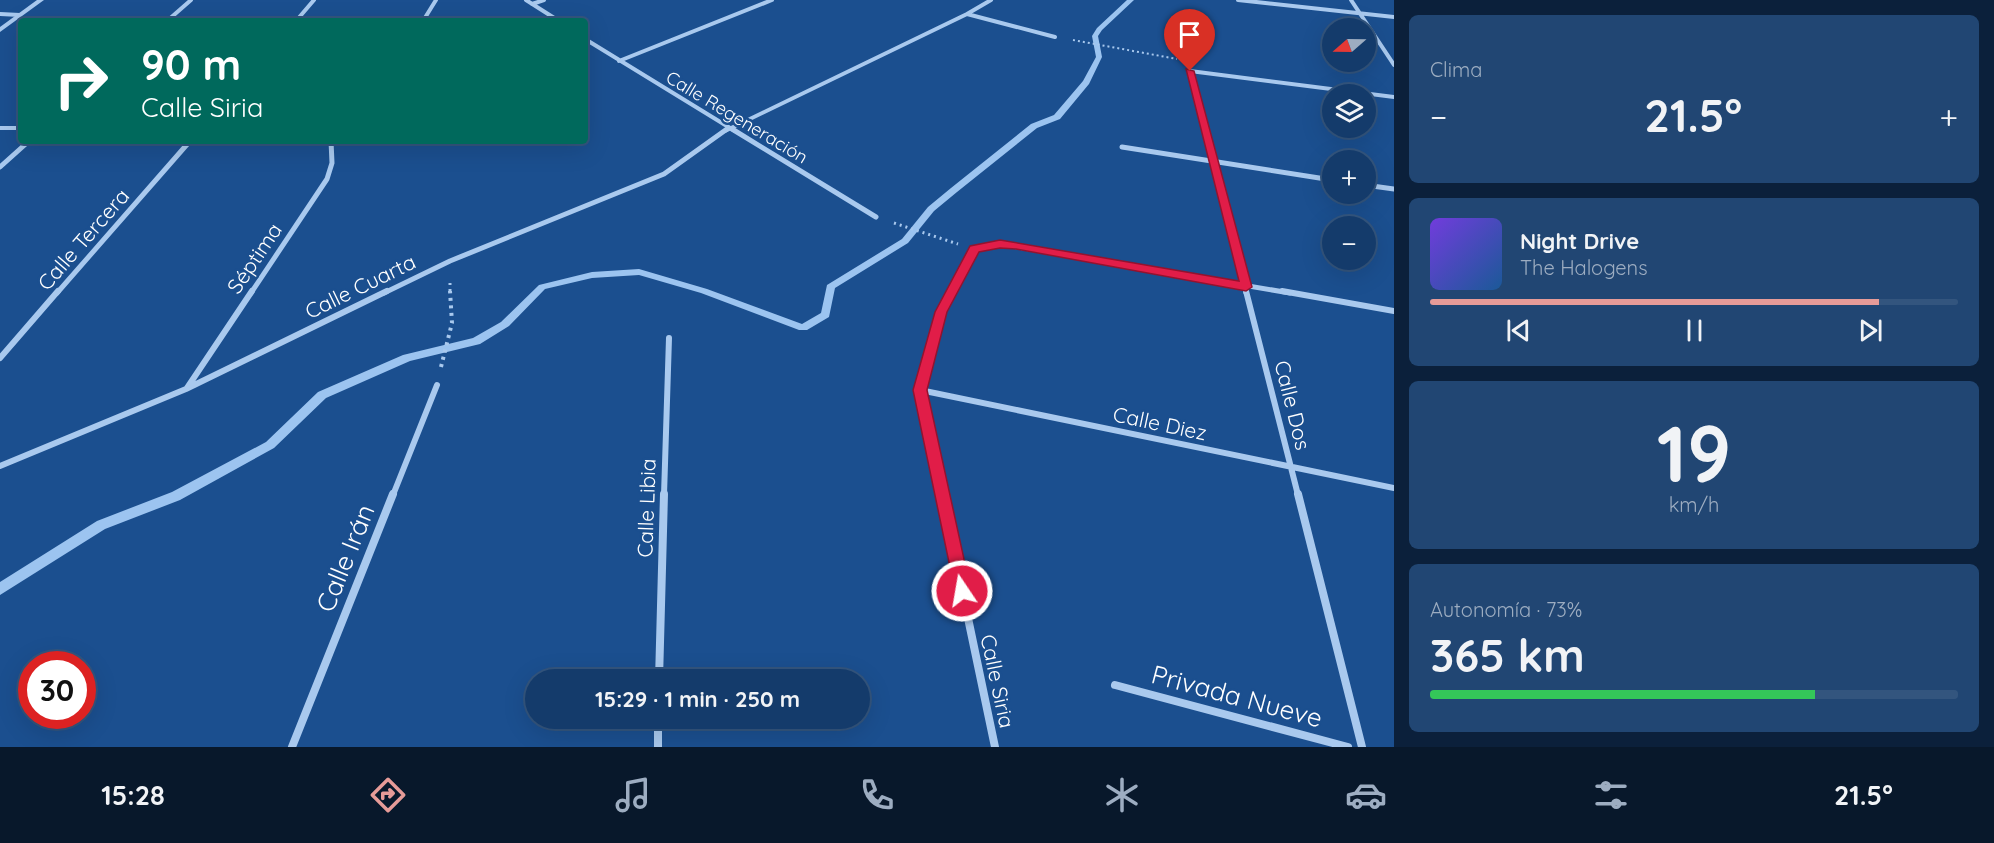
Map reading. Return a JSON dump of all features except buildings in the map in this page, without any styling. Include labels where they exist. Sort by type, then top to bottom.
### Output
[{"type":"street","points":[[0,30],[41,0]]},
{"type":"street","points":[[170,18],[191,0]]},
{"type":"street","points":[[299,18],[314,0]]},
{"type":"street","points":[[425,18],[436,0]]},
{"type":"street","points":[[526,0],[553,18]]},
{"type":"street","points":[[532,4],[544,0]]},
{"type":"street","points":[[618,61],[772,0]]},
{"type":"street","name":"Calle Cuarta","points":[[0,466],[186,389],[450,261],[664,174],[729,129],[967,14],[991,0]]},
{"type":"street","points":[[1238,0],[1394,17]]},
{"type":"street","points":[[1351,0],[1394,65]]},
{"type":"street","points":[[0,14],[20,15]]},
{"type":"street","points":[[967,14],[1055,37]]},
{"type":"street","name":"Calle Regeneración","points":[[588,41],[876,217]]},
{"type":"street","points":[[1190,71],[1394,97]]},
{"type":"street","name":"Calle Dos","points":[[1190,71],[1362,747]]},
{"type":"street","points":[[0,128],[18,128]]},
{"type":"street","points":[[0,167],[26,144]]},
{"type":"street","name":"Calle Tercera","points":[[0,358],[187,144]]},
{"type":"street","name":"Séptima","points":[[186,389],[327,178],[332,163],[331,144]]},
{"type":"street","points":[[1122,147],[1322,178]]},
{"type":"street","points":[[1376,187],[1394,189]]},
{"type":"street","name":"Calle Siria","points":[[995,747],[920,390],[941,312],[975,249],[1000,244],[1016,245],[1246,287]]},
{"type":"street","points":[[1246,287],[1394,311]]},
{"type":"street","name":"Calle Libia","points":[[659,669],[669,338]]},
{"type":"street","name":"Calle Irán","points":[[292,747],[437,385]]},
{"type":"street","name":"Calle Diez","points":[[920,390],[1394,488]]},
{"type":"street","name":"Privada Nueve","points":[[1115,685],[1348,747]]},
{"type":"street","points":[[658,729],[658,747]]},
{"type":"path","points":[[1055,37],[1176,57],[1190,71]]},
{"type":"path","points":[[876,217],[960,244]]},
{"type":"path","points":[[437,385],[452,323],[450,285]]},
{"type":"waterway","points":[[0,589],[101,525],[176,496],[270,445],[322,395],[407,358],[476,341],[505,324],[542,287],[592,275],[639,272],[704,291],[803,328],[826,315],[830,287],[905,241],[931,209],[954,190],[1034,126],[1057,117],[1086,82],[1099,57],[1095,36],[1099,29],[1131,0]]},
{"type":"route","points":[[962,591],[920,390],[941,312],[975,249],[1000,244],[1016,245],[1246,287],[1190,71]]}]
